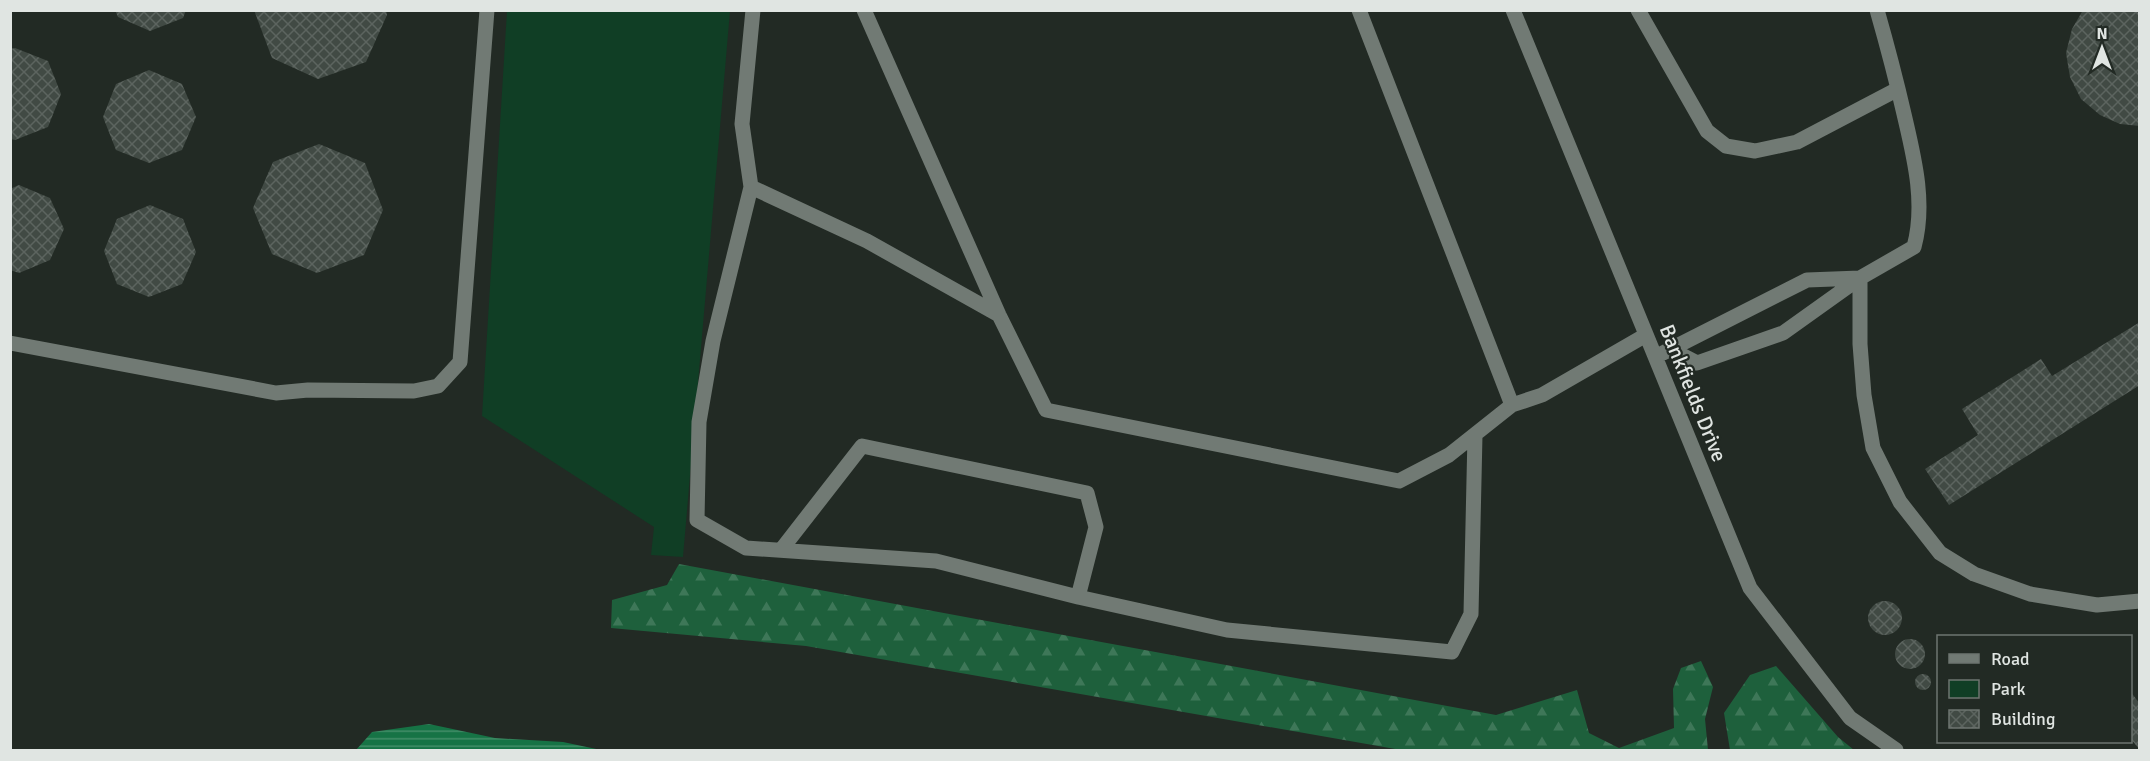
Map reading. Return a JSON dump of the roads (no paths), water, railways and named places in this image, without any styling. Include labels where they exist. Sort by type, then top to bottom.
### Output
[{"type":"street","points":[[10,343],[276,393],[308,390],[414,391],[438,386],[459,362],[487,10]]},
{"type":"street","points":[[753,10],[742,124],[751,187],[713,341],[699,422],[697,520],[746,548],[936,561],[1078,597],[1227,630],[1452,652],[1471,614],[1474,435]]},
{"type":"street","points":[[864,10],[999,315],[1046,410],[1399,481],[1449,455],[1512,405],[1542,395],[1646,335]]},
{"type":"street","points":[[1359,10],[1512,405]]},
{"type":"street","name":"Bankfields Drive","points":[[1513,10],[1750,588],[1850,718],[1896,750]]},
{"type":"street","points":[[1638,10],[1707,131],[1726,146],[1755,151],[1797,142],[1898,89]]},
{"type":"street","points":[[1670,349],[1697,363],[1783,333],[1860,278],[1914,247],[1919,227],[1917,177],[1898,89],[1877,10]]},
{"type":"street","points":[[751,187],[867,241],[999,315]]},
{"type":"street","points":[[1655,357],[1807,280],[1860,278]]},
{"type":"street","points":[[1860,278],[1860,344],[1864,395],[1873,448],[1899,502],[1940,553],[1974,574],[2030,594],[2097,605],[2139,601]]},
{"type":"street","points":[[781,550],[862,446],[1087,493],[1096,527],[1078,597]]}]
